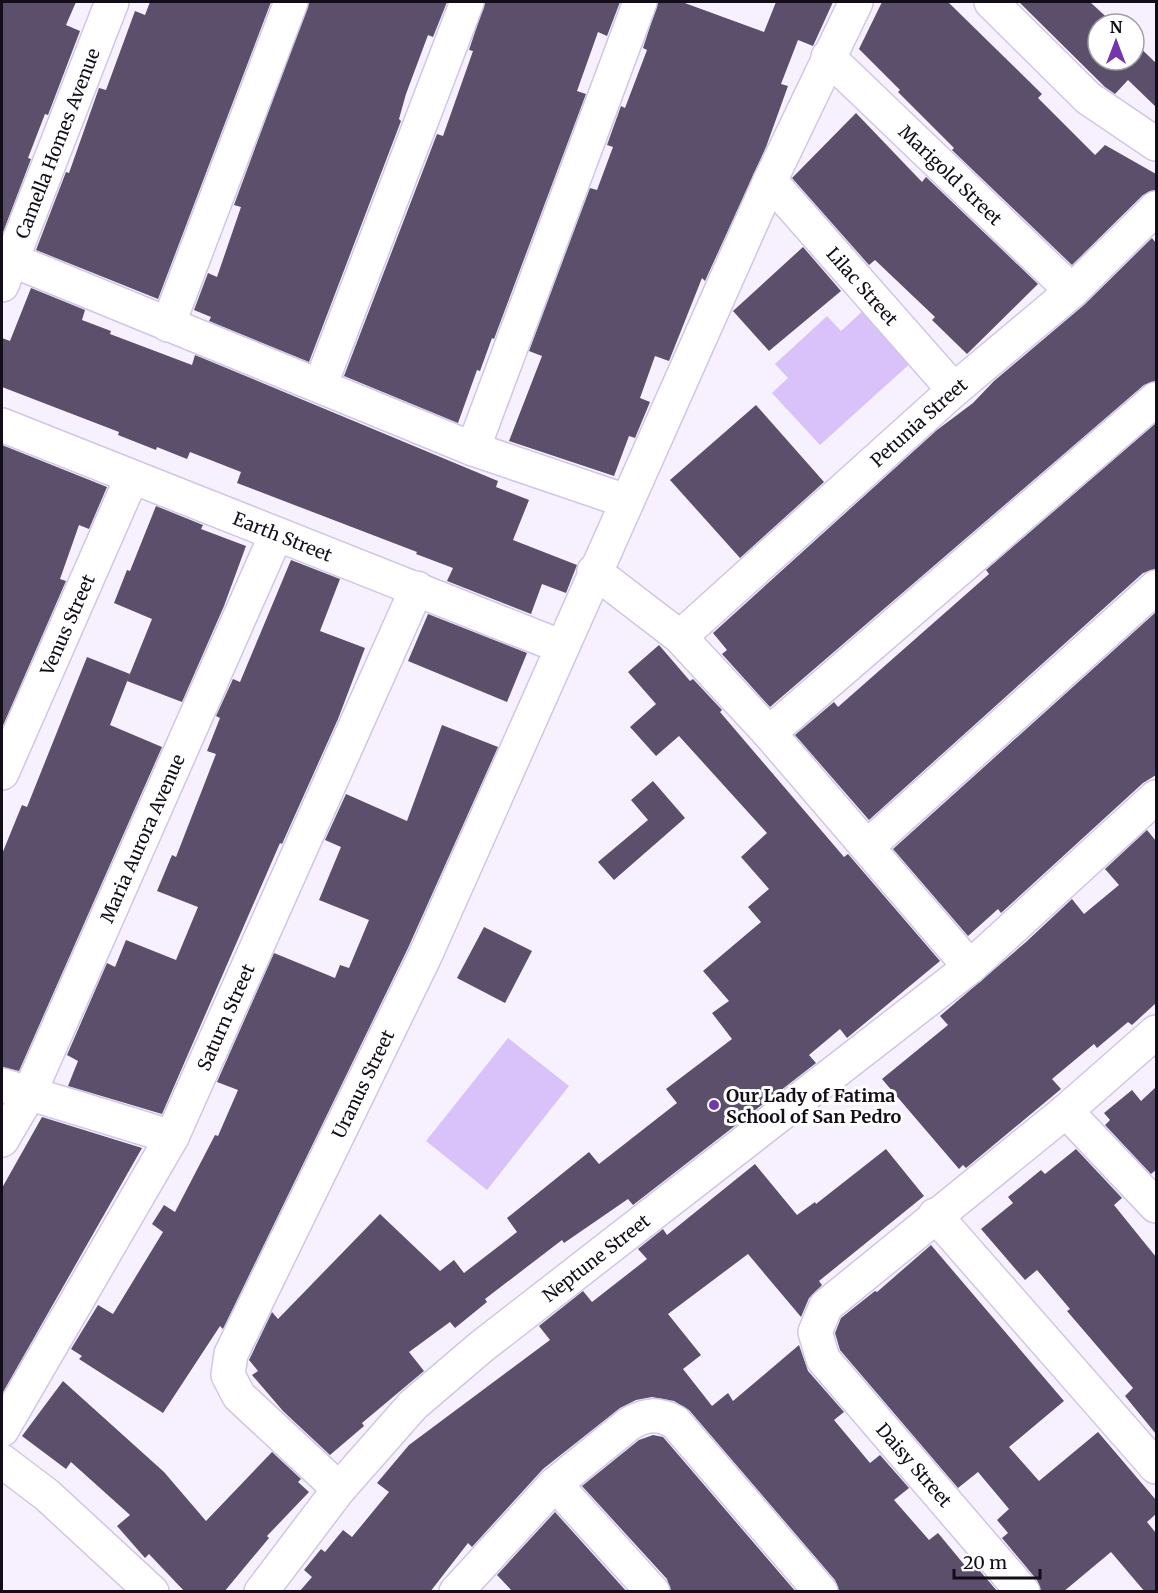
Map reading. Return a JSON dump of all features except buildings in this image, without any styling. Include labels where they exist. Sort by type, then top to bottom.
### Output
[{"type":"street","name":"Camella Homes Avenue","points":[[7,272],[112,2]]},
{"type":"street","points":[[168,325],[291,2]]},
{"type":"street","points":[[320,386],[467,2]]},
{"type":"street","points":[[473,449],[640,2]]},
{"type":"street","name":"Uranus Street","points":[[339,1489],[239,1396],[228,1375],[229,1363],[425,956],[594,571],[770,181],[856,2]]},
{"type":"street","points":[[991,2],[1088,98],[1156,144]]},
{"type":"street","name":"Marigold Street","points":[[828,57],[1072,291]]},
{"type":"street","name":"Lilac Street","points":[[770,181],[954,390]]},
{"type":"street","name":"Petunia Street","points":[[680,637],[954,390],[1072,291],[1156,208]]},
{"type":"street","points":[[7,272],[168,325],[473,449],[626,501]]},
{"type":"street","points":[[769,733],[1156,399]]},
{"type":"street","name":"Earth Street","points":[[2,425],[562,647]]},
{"type":"street","name":"Venus Street","points":[[2,773],[132,477]]},
{"type":"street","name":"Maria Aurora Avenue","points":[[2,1140],[15,1090],[276,535]]},
{"type":"street","points":[[594,571],[680,637],[769,733],[970,967]]},
{"type":"street","points":[[867,847],[1156,587]]},
{"type":"street","name":"Saturn Street","points":[[2,1430],[172,1137],[417,588]]},
{"type":"street","name":"Neptune Street","points":[[261,1592],[339,1489],[413,1405],[481,1347],[970,967],[1156,797]]},
{"type":"street","points":[[1156,1032],[1066,1111],[935,1215],[1156,1467]]},
{"type":"street","points":[[15,1090],[172,1137]]},
{"type":"street","points":[[1066,1111],[1156,1206]]},
{"type":"street","name":"Daisy Street","points":[[935,1215],[826,1306],[816,1332],[823,1359],[1023,1592]]},
{"type":"street","points":[[468,1587],[555,1484],[640,1417],[652,1414],[664,1416],[675,1422],[821,1592]]},
{"type":"street","points":[[2,1461],[47,1495],[152,1592]]},
{"type":"street","points":[[555,1484],[653,1592]]},
{"type":"shaded area","points":[[866,308],[914,360],[820,445],[772,393],[788,378],[775,364],[827,316],[841,331]]},
{"type":"shaded area","points":[[508,1038],[569,1086],[487,1190],[426,1141]]},
{"type":"place","name":"Our Lady of Fatima School of San Pedro","points":[[714,1105]]}]
